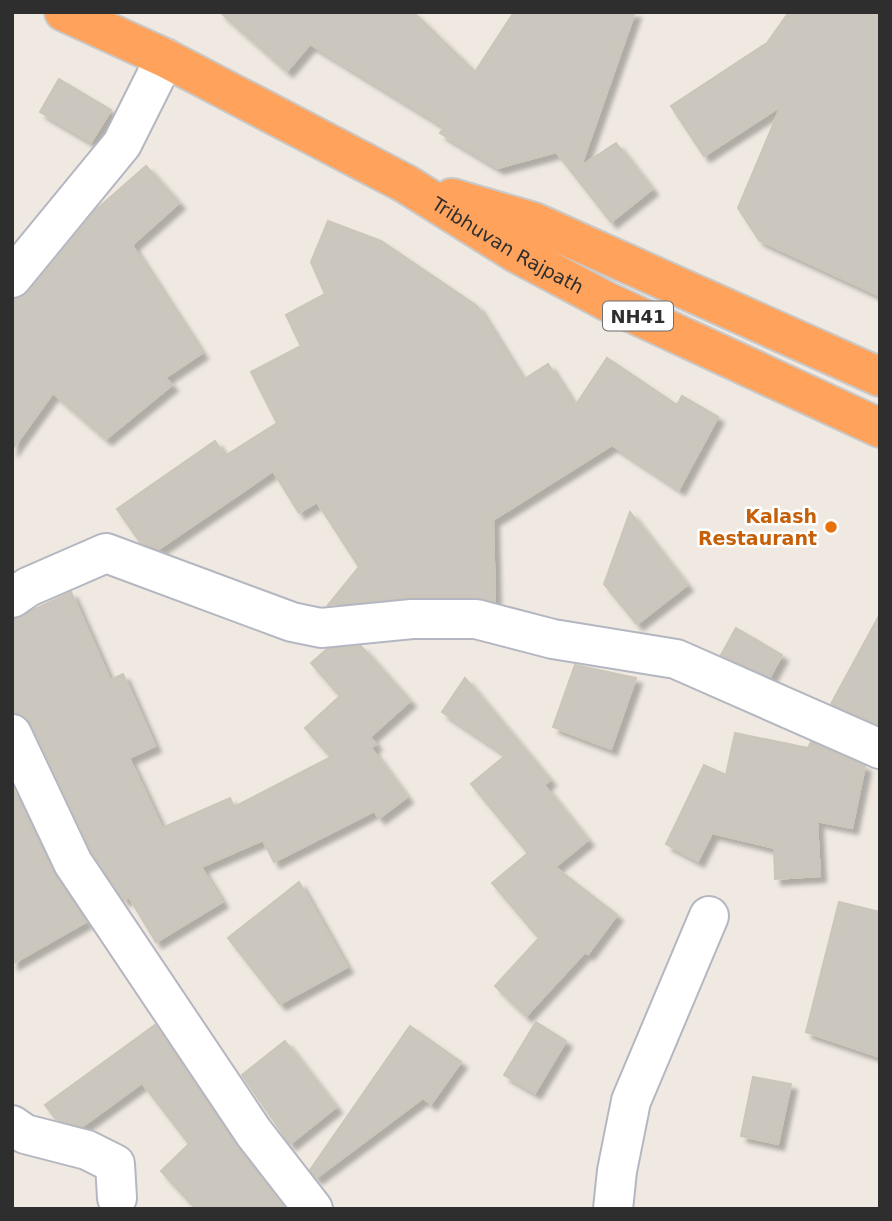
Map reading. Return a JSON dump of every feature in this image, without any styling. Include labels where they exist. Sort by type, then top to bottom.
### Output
[{"type":"highway","name":"Tribhuvan Rajpath","points":[[64,12],[165,58],[406,184],[516,253],[608,302],[880,428]]},
{"type":"highway","name":"Tribhuvan Rajpath","points":[[406,184],[534,222],[880,377]]},
{"type":"street","points":[[12,278],[122,144],[165,58]]},
{"type":"street","points":[[12,598],[28,587],[106,553],[292,622],[321,628],[412,619],[476,619],[553,639],[676,659],[880,749]]},
{"type":"street","points":[[12,734],[73,863],[254,1133],[313,1209]]},
{"type":"street","points":[[614,1209],[617,1171],[631,1101],[709,916]]},
{"type":"street","points":[[12,1125],[25,1134],[87,1150],[115,1164],[117,1198]]},
{"type":"building","points":[[220,12],[413,12],[475,72],[514,12],[635,12],[581,166],[616,143],[652,189],[611,222],[556,152],[498,168],[440,133],[445,127],[310,44],[287,71]]},
{"type":"building","points":[[789,12],[880,12],[880,296],[759,240],[738,208],[781,106],[704,156],[671,106],[767,43]]},
{"type":"building","points":[[59,79],[111,110],[91,142],[40,112]]},
{"type":"building","points":[[146,166],[179,203],[132,245],[202,353],[165,378],[172,385],[106,439],[53,393],[12,450],[12,299],[29,292],[97,209]]},
{"type":"building","points":[[328,221],[381,241],[477,306],[523,380],[548,364],[575,406],[607,358],[677,405],[682,396],[718,417],[679,489],[612,445],[493,520],[495,601],[476,597],[412,597],[328,605],[359,567],[317,502],[299,513],[273,471],[159,549],[140,542],[117,509],[215,441],[225,456],[277,423],[251,372],[301,346],[286,315],[325,294],[311,262]]},
{"type":"building","points":[[630,512],[687,585],[637,624],[604,584]]},
{"type":"building","points":[[71,592],[110,680],[123,674],[155,746],[129,758],[162,828],[230,798],[234,807],[331,757],[305,728],[340,696],[311,663],[327,649],[361,646],[410,701],[370,737],[376,744],[371,748],[407,797],[379,818],[374,811],[274,862],[263,840],[201,867],[222,902],[156,942],[129,897],[124,900],[92,852],[32,725],[24,716],[12,712],[12,620]]},
{"type":"building","points":[[880,614],[880,725],[831,704]]},
{"type":"building","points":[[736,628],[782,655],[770,677],[721,655]]},
{"type":"building","points":[[575,665],[636,678],[611,749],[553,727]]},
{"type":"building","points":[[465,678],[550,780],[544,785],[588,840],[555,867],[617,915],[588,954],[585,952],[526,1016],[495,986],[539,938],[492,883],[528,853],[471,784],[506,755],[442,712]]},
{"type":"building","points":[[735,733],[808,748],[811,742],[865,766],[852,828],[817,821],[820,876],[775,879],[774,848],[712,833],[698,861],[666,844],[704,765],[726,775]]},
{"type":"building","points":[[12,786],[53,872],[86,922],[12,964]]},
{"type":"building","points":[[299,882],[347,967],[280,1004],[228,938]]},
{"type":"building","points":[[839,902],[880,912],[880,1057],[806,1032]]},
{"type":"building","points":[[536,1022],[566,1041],[535,1093],[504,1075]]},
{"type":"building","points":[[155,1025],[236,1145],[285,1209],[196,1209],[161,1171],[189,1144],[142,1083],[83,1126],[56,1119],[45,1105]]},
{"type":"building","points":[[410,1026],[461,1062],[431,1104],[423,1098],[316,1178],[310,1170]]},
{"type":"building","points":[[285,1041],[336,1107],[290,1144],[242,1075]]},
{"type":"building","points":[[753,1077],[791,1084],[778,1144],[741,1136]]},
{"type":"place","name":"Kalash Restaurant","points":[[831,527]]}]
